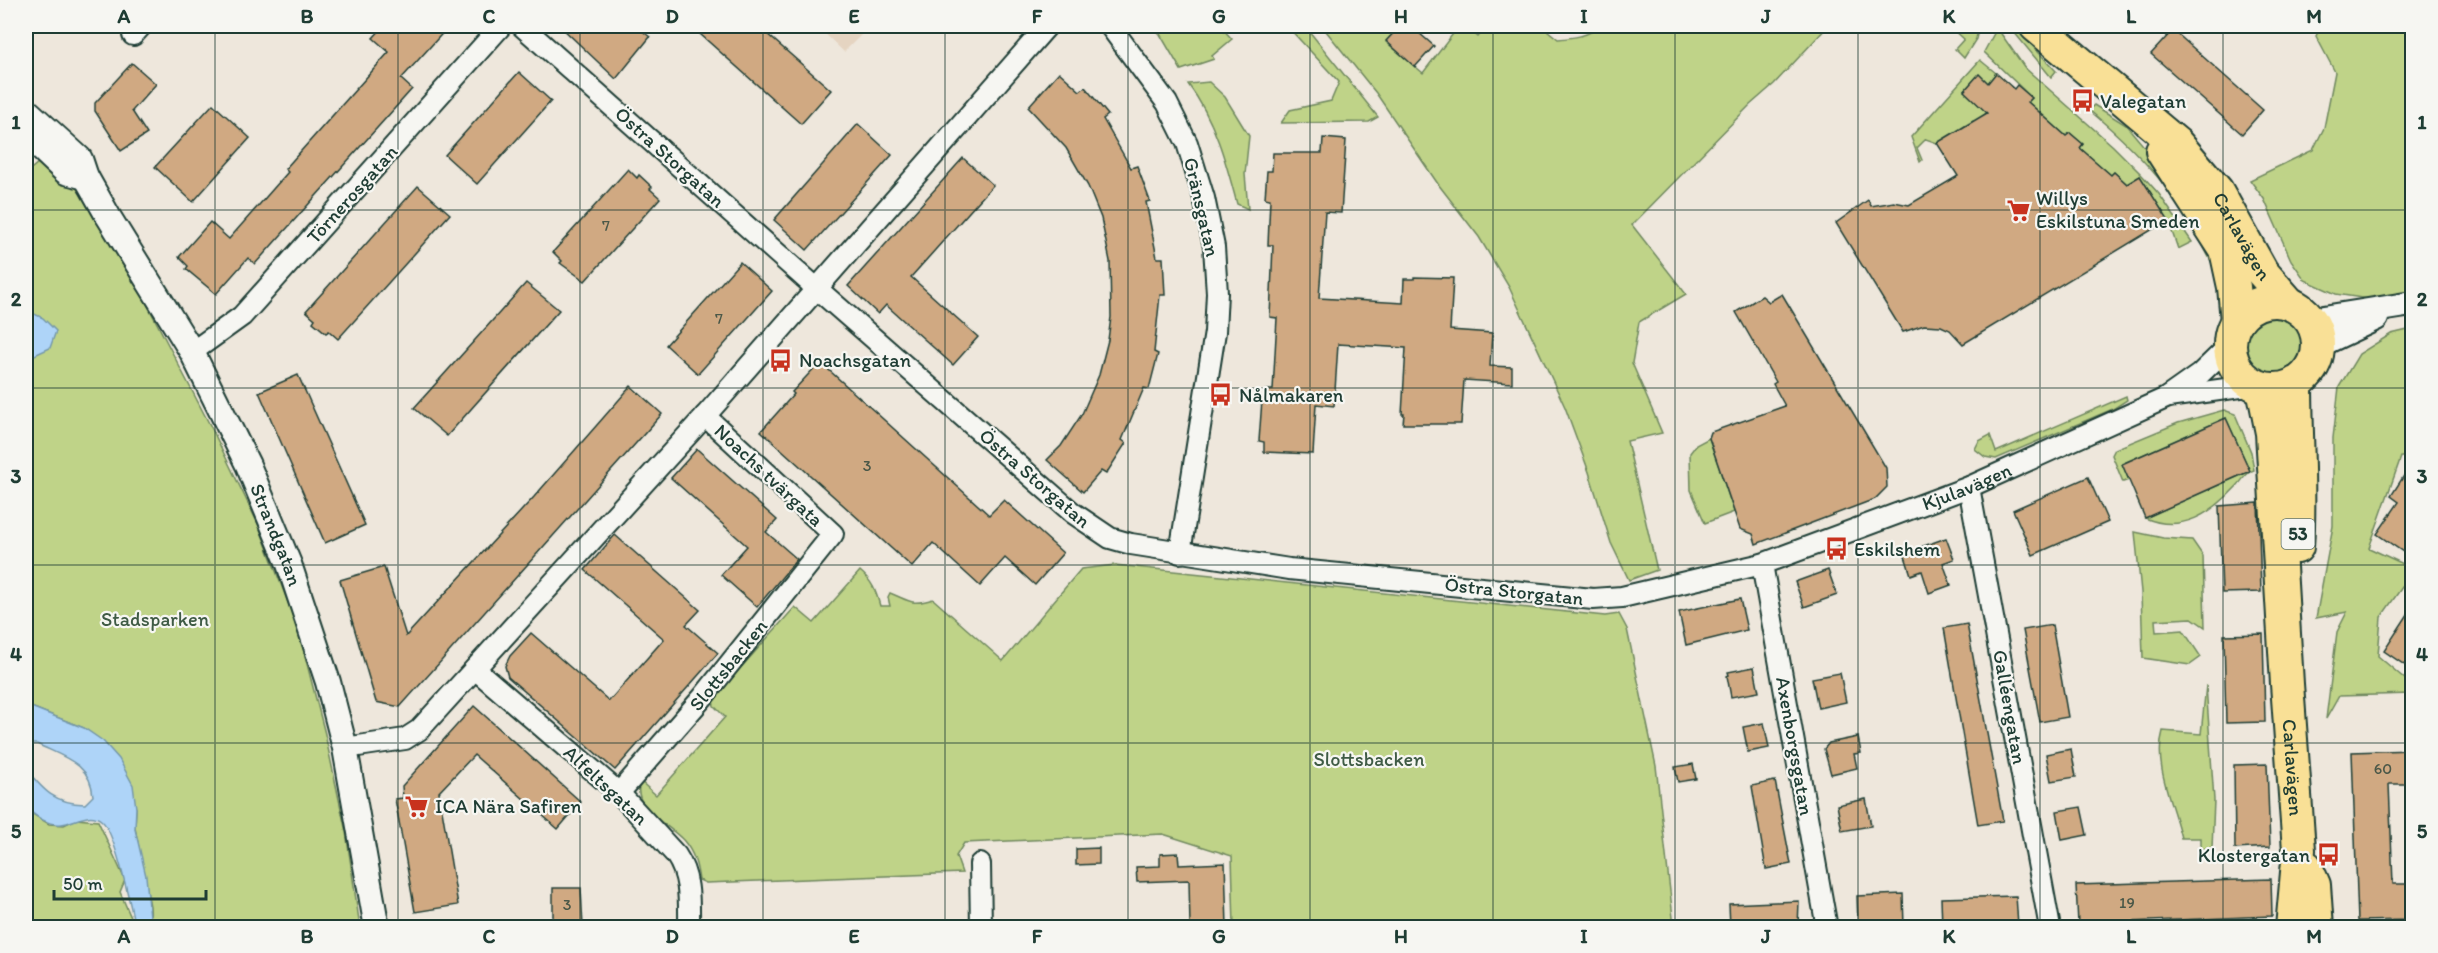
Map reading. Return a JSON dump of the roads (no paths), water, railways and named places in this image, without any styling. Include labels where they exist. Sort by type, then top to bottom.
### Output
[{"type":"main road","name":"Carlavägen","points":[[2036,26],[2176,144],[2217,191],[2262,272],[2306,323]]},
{"type":"main road","name":"Carlavägen","points":[[2090,73],[2162,152],[2226,250],[2234,287],[2233,333]]},
{"type":"main road","points":[[2276,300],[2306,323],[2317,357],[2312,368],[2296,383],[2280,389],[2259,386],[2246,379],[2235,367],[2233,333],[2245,312],[2260,303],[2276,300]]},
{"type":"main road","name":"Carlavägen","points":[[2287,684],[2300,485],[2296,447],[2296,383]]},
{"type":"main road","name":"Carlavägen","points":[[2259,386],[2272,434],[2299,850],[2292,927]]},
{"type":"main road","name":"Carlavägen","points":[[2299,850],[2314,885],[2317,927]]},
{"type":"street","name":"Törnerosgatan","points":[[192,352],[242,316],[501,26]]},
{"type":"street","name":"Östra Storgatan","points":[[522,26],[815,288],[1073,513],[1110,538],[1180,553],[1289,569],[1593,599],[1622,597],[1762,564]]},
{"type":"street","points":[[345,748],[405,739],[419,730],[705,416],[1047,26]]},
{"type":"street","name":"Gränsgatan","points":[[1110,26],[1167,103],[1187,143],[1204,198],[1214,247],[1217,293],[1215,332],[1180,553]]},
{"type":"street","name":"Strandgatan","points":[[26,110],[80,159],[86,177],[192,352],[248,465],[289,564],[328,682],[345,748],[377,927]]},
{"type":"street","points":[[26,134],[66,172],[86,177]]},
{"type":"street","points":[[2306,323],[2406,306]]},
{"type":"street","name":"Kjulavägen","points":[[1762,564],[1969,488],[2166,398],[2199,374],[2233,333]]},
{"type":"street","name":"Kjulavägen","points":[[2166,398],[2259,386]]},
{"type":"street","name":"Noachs tvärgata","points":[[705,416],[833,534]]},
{"type":"street","name":"Galléengatan","points":[[1969,488],[2050,927]]},
{"type":"street","name":"Slottsbacken","points":[[619,793],[703,697],[833,534]]},
{"type":"street","name":"Axenborgsgatan","points":[[1762,564],[1827,927]]},
{"type":"street","name":"Alfeltsgatan","points":[[475,669],[619,793],[684,865],[688,885],[689,927]]},
{"type":"street","points":[[980,864],[981,927]]},
{"type":"water","points":[[26,310],[43,318],[56,331],[50,348],[26,359]]},
{"type":"water","points":[[26,705],[84,728],[103,741],[119,759],[133,785],[136,808],[135,829],[146,876],[151,927],[135,927],[117,854],[102,821],[87,817],[57,824],[37,817],[26,807],[26,769],[38,784],[57,798],[85,804],[93,796],[87,776],[74,762],[37,744],[28,744],[26,748]]},
{"type":"place","name":"Valegatan","points":[[2082,101]]},
{"type":"place","name":"Willys Eskilstuna Smeden","points":[[2018,210]]},
{"type":"place","name":"Noachsgatan","points":[[781,360]]},
{"type":"place","name":"Nålmakaren","points":[[1221,395]]},
{"type":"place","name":"Eskilshem","points":[[1836,549]]},
{"type":"place","name":"ICA Nära Safiren","points":[[417,806]]},
{"type":"place","name":"Klostergatan","points":[[2328,855]]},
{"type":"park label","name":"Stadsparken","points":[[155,619]]}]
